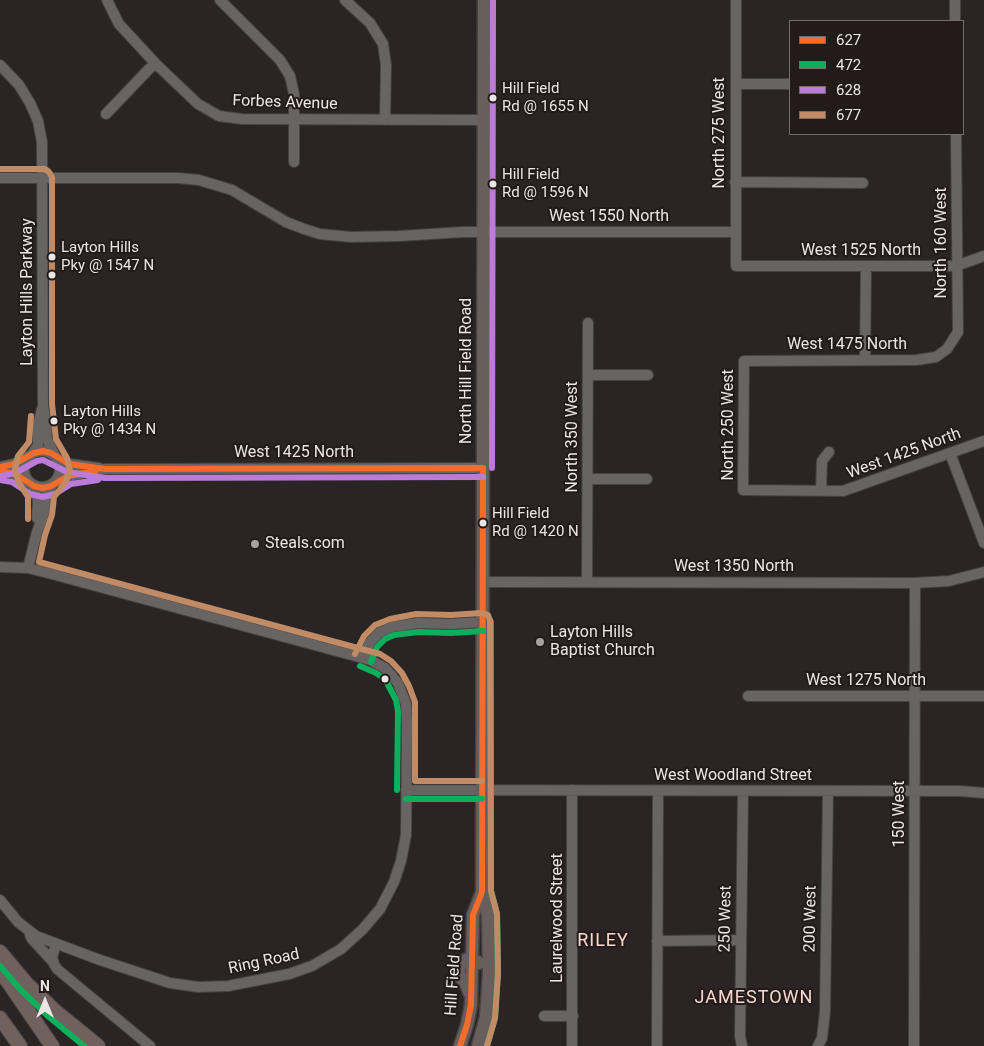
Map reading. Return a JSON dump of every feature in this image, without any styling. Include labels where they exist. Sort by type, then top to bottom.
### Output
[{"type":"highway","points":[[0,952],[26,983],[98,1046]]},
{"type":"highway","points":[[0,970],[52,1046]]},
{"type":"highway","points":[[0,1018],[20,1046]]},
{"type":"main road","name":"North Hill Field Road","points":[[482,892],[484,0]]},
{"type":"main road","name":"Hill Field Road","points":[[460,1046],[467,1024],[471,1000],[472,915],[482,892]]},
{"type":"main road","name":"Hill Field Road","points":[[478,1046],[486,1017],[489,985],[488,915],[482,892]]},
{"type":"main road","points":[[471,1046],[478,1019],[481,988],[481,967],[477,961],[472,959]]},
{"type":"street","name":"Forbes Avenue","points":[[107,0],[119,24],[156,64],[198,104],[219,116],[242,119],[294,120],[484,120]]},
{"type":"street","points":[[220,0],[280,60],[290,76],[294,94],[294,162]]},
{"type":"street","points":[[345,0],[370,23],[383,44],[386,65],[386,120]]},
{"type":"street","name":"North 275 West","points":[[736,0],[736,266]]},
{"type":"street","points":[[954,0],[955,20]]},
{"type":"street","points":[[106,114],[156,64]]},
{"type":"street","name":"Layton Hills Parkway","points":[[0,65],[23,91],[36,116],[42,142],[43,405],[47,439],[56,457]]},
{"type":"street","points":[[736,84],[789,84]]},
{"type":"street","name":"North 160 West","points":[[948,349],[958,332],[956,135]]},
{"type":"street","name":"West 1550 North","points":[[0,178],[178,178],[199,180],[232,190],[286,222],[320,234],[399,236],[483,232],[735,232]]},
{"type":"street","points":[[735,182],[863,183]]},
{"type":"street","name":"West 1525 North","points":[[736,266],[956,266],[984,256]]},
{"type":"street","points":[[865,360],[866,266]]},
{"type":"street","name":"North 350 West","points":[[587,581],[588,323]]},
{"type":"street","name":"West 1475 North","points":[[744,361],[916,360],[936,357],[948,349]]},
{"type":"street","name":"North 250 West","points":[[743,490],[744,361]]},
{"type":"street","points":[[588,375],[648,375]]},
{"type":"street","name":"Layton Hills Parkway","points":[[31,455],[38,445],[38,424],[43,405]]},
{"type":"street","name":"West 1425 North","points":[[743,490],[843,491],[984,441]]},
{"type":"street","points":[[0,467],[17,463],[43,451],[56,457],[61,470],[55,483],[46,494],[44,514],[37,532],[28,568]]},
{"type":"street","points":[[821,491],[822,461],[829,452]]},
{"type":"street","points":[[950,453],[984,543]]},
{"type":"street","points":[[31,455],[24,468],[25,475],[38,500],[37,532]]},
{"type":"street","name":"West 1425 North","points":[[56,457],[69,464],[105,469],[483,468]]},
{"type":"street","name":"West 1425 North","points":[[55,483],[74,475],[105,469]]},
{"type":"street","points":[[0,471],[17,476],[30,484],[43,488],[55,483]]},
{"type":"street","points":[[588,479],[648,479]]},
{"type":"street","name":"Ring Road","points":[[0,567],[28,568],[96,585],[363,658],[380,665],[391,673],[398,683],[407,710],[406,829],[404,849],[399,868],[386,900],[375,916],[342,949],[312,966],[295,973],[219,987],[198,987],[157,980],[56,944],[28,931],[0,900]]},
{"type":"street","name":"West 1350 North","points":[[482,582],[915,583],[949,581],[984,572]]},
{"type":"street","name":"150 West","points":[[914,1046],[915,583]]},
{"type":"street","points":[[363,658],[370,642],[380,632],[392,627],[417,623],[451,624],[482,622]]},
{"type":"street","name":"West 1275 North","points":[[748,696],[984,696]]},
{"type":"street","name":"West Woodland Street","points":[[406,790],[915,791],[984,793]]},
{"type":"street","name":"Laurelwood Street","points":[[572,790],[572,1046]]},
{"type":"street","points":[[656,1046],[658,791]]},
{"type":"street","name":"250 West","points":[[742,1046],[740,1036],[743,791]]},
{"type":"street","name":"200 West","points":[[818,1046],[822,1038],[825,1012],[828,791]]},
{"type":"street","points":[[28,931],[32,939],[61,972],[150,1046]]},
{"type":"street","points":[[657,941],[741,940]]},
{"type":"street","points":[[53,962],[52,955],[56,944]]},
{"type":"street","points":[[544,1016],[573,1016]]},
{"type":"transit line","name":"628","points":[[492,468],[493,0]]},
{"type":"transit line","name":"677","points":[[0,169],[45,169],[52,177],[52,404],[56,439],[67,458],[70,471],[65,483],[54,497],[52,515],[39,562],[380,654],[391,661],[402,673],[415,702],[415,781],[482,781]]},
{"type":"transit line","name":"677","points":[[28,519],[28,497],[18,481],[15,469],[18,456],[29,442],[31,416]]},
{"type":"transit line","name":"627","points":[[0,467],[14,464],[34,453],[43,451],[51,453],[69,464],[105,469],[483,468]]},
{"type":"transit line","name":"628","points":[[2,476],[17,472],[37,461],[43,460],[67,472],[105,478],[483,477]]},
{"type":"transit line","name":"627","points":[[460,1046],[471,1005],[473,915],[482,892],[483,468]]},
{"type":"transit line","name":"627","points":[[0,471],[15,474],[34,486],[43,488],[51,486],[68,476],[96,471]]},
{"type":"transit line","name":"628","points":[[0,480],[12,482],[30,494],[43,497],[55,494],[71,484],[98,480]]},
{"type":"transit line","name":"677","points":[[355,654],[364,636],[375,625],[390,619],[416,614],[451,615],[482,613],[488,615],[490,620],[491,891],[497,914],[498,973],[495,1018],[487,1046]]},
{"type":"transit line","name":"472","points":[[487,1046],[495,1018],[498,973],[497,914],[491,891],[491,622]]},
{"type":"transit line","name":"472","points":[[371,662],[377,647],[385,639],[394,635],[418,632],[451,633],[483,631]]},
{"type":"transit line","name":"472","points":[[360,666],[385,679],[396,700],[398,711],[397,790]]},
{"type":"transit line","name":"472","points":[[406,799],[482,799]]},
{"type":"transit line","name":"472","points":[[0,966],[20,989],[49,1017],[84,1046]]},
{"type":"place","name":"Hill Field Rd @ 1655 N","points":[[493,98]]},
{"type":"place","name":"Hill Field Rd @ 1596 N","points":[[493,184]]},
{"type":"place","name":"Layton Hills Pky @ 1547 N","points":[[52,257]]},
{"type":"place","name":"Layton Hills Pky @ 1434 N","points":[[54,421]]},
{"type":"place","name":"Hill Field Rd @ 1420 N","points":[[483,523]]},
{"type":"place","name":"Steals.com","points":[[255,544]]},
{"type":"place","name":"Layton Hills Baptist Church","points":[[540,642]]},
{"type":"district","name":"RILEY","points":[[603,941]]},
{"type":"district","name":"JAMESTOWN","points":[[754,998]]}]
